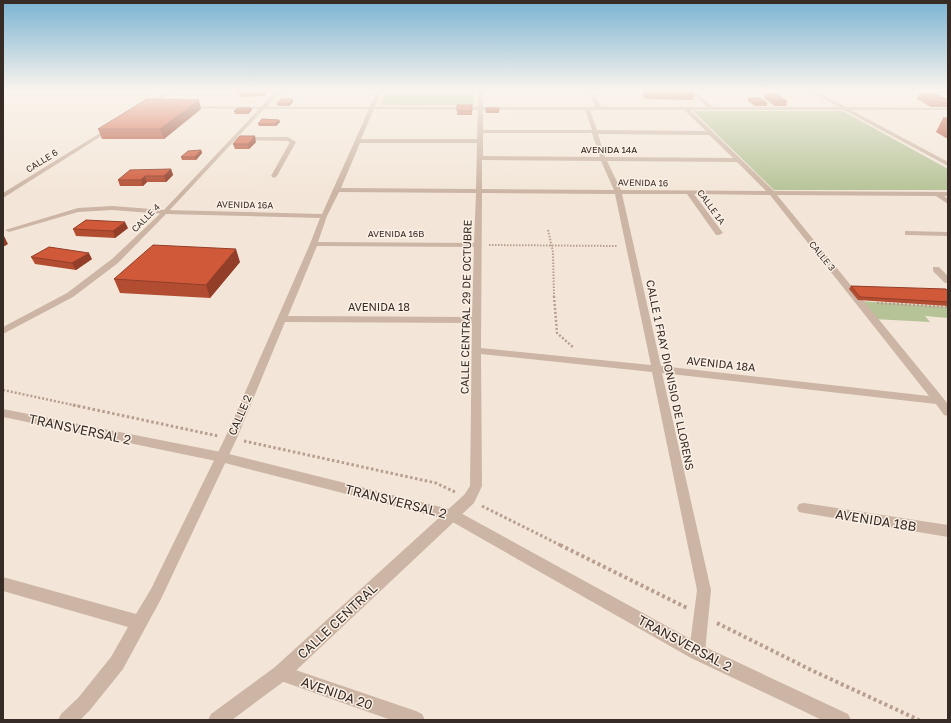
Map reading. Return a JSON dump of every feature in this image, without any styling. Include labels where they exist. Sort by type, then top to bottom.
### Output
[{"type":"street","name":"CALLE 6","points":[[3,196],[118,124]]},
{"type":"street","name":"CALLE 4","points":[[3,331],[70,295],[115,261],[165,212],[249,124]]},
{"type":"street","name":"CALLE 2","points":[[67,720],[84,704],[117,663],[156,594],[231,438],[314,244],[324,216],[366,124]]},
{"type":"street","name":"CALLE CENTRAL 29 DE OCTUBRE","points":[[452,515],[469,499],[476,486],[476,320],[481,124]]},
{"type":"street","name":"CALLE 1 FRAY DIONISIO DE LLORENS","points":[[593,124],[603,159],[618,192],[704,590],[697,652]]},
{"type":"street","name":"CALLE 3","points":[[701,124],[772,193],[948,412]]},
{"type":"street","points":[[872,124],[948,164]]},
{"type":"street","points":[[481,132],[711,133]]},
{"type":"street","points":[[234,138],[292,140],[294,143],[274,176]]},
{"type":"street","points":[[358,142],[481,142]]},
{"type":"street","name":"AVENIDA 14A","points":[[480,158],[738,160]]},
{"type":"street","points":[[3,190],[11,190]]},
{"type":"street","name":"AVENIDA 16","points":[[337,190],[948,194]]},
{"type":"street","name":"CALLE 1A","points":[[689,192],[719,233]]},
{"type":"street","points":[[936,194],[948,202]]},
{"type":"street","name":"AVENIDA 16A","points":[[9,230],[78,210],[112,208],[165,212],[324,216]]},
{"type":"street","points":[[908,233],[948,234]]},
{"type":"street","name":"AVENIDA 16B","points":[[314,244],[478,245]]},
{"type":"street","points":[[936,269],[948,281]]},
{"type":"street","name":"AVENIDA 18","points":[[282,319],[476,320]]},
{"type":"street","name":"AVENIDA 18A","points":[[476,350],[939,401]]},
{"type":"street","name":"TRANSVERSAL 2","points":[[3,413],[221,457],[452,515],[697,652],[842,720]]},
{"type":"street","name":"AVENIDA 18B","points":[[804,508],[948,531]]},
{"type":"street","name":"CALLE CENTRAL","points":[[217,720],[281,673],[452,515]]},
{"type":"street","points":[[3,584],[140,623]]},
{"type":"street","name":"AVENIDA 20","points":[[281,673],[416,720]]},
{"type":"path","points":[[548,230],[553,252],[554,305],[557,333],[592,362]]},
{"type":"path","points":[[478,245],[629,246]]},
{"type":"path","points":[[859,302],[948,307]]},
{"type":"path","points":[[436,482],[811,670],[919,720]]},
{"type":"green space","points":[[706,124],[866,124],[948,169],[948,190],[774,190]]},
{"type":"green space","points":[[859,301],[948,307],[948,318],[925,316],[930,322],[873,319]]},
{"type":"building","points":[[107,124],[167,124],[160,129],[98,129]]},
{"type":"building","points":[[240,136],[255,136],[248,144],[233,144]]},
{"type":"building","points":[[201,150],[195,157],[181,157],[188,151]]},
{"type":"building","points":[[171,169],[164,176],[145,176],[141,180],[118,180],[130,170]]},
{"type":"building","points":[[86,220],[125,222],[113,231],[73,229]]},
{"type":"building","points":[[153,245],[236,249],[206,285],[114,279]]},
{"type":"building","points":[[49,247],[89,253],[72,263],[31,257]]},
{"type":"building","points":[[851,286],[946,289],[948,291],[948,302],[860,297]]}]
